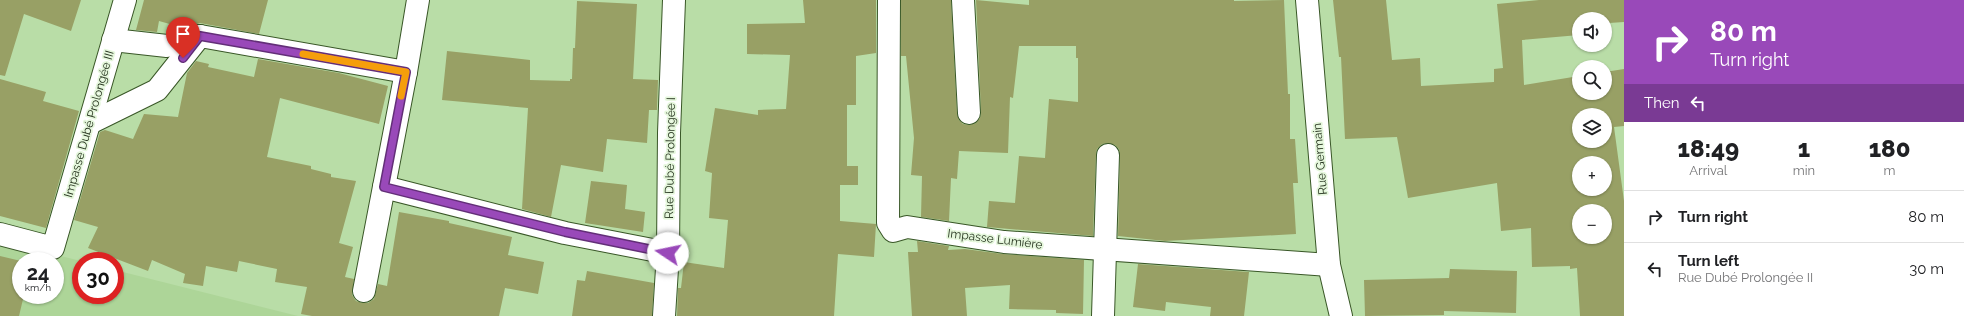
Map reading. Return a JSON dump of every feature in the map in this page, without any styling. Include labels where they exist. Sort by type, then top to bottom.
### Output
[{"type":"street","name":"Impasse Dubé Prolongée III","points":[[0,234],[53,248],[125,0]]},
{"type":"street","points":[[364,291],[406,72],[418,0]]},
{"type":"street","name":"Rue Dubé Prolongée I","points":[[664,316],[668,253],[669,133],[674,0]]},
{"type":"street","name":"Impasse Lumière","points":[[889,0],[888,223],[893,231],[907,227],[1004,242],[1328,265]]},
{"type":"street","points":[[963,0],[969,114]]},
{"type":"street","name":"Rue Germain","points":[[1307,0],[1328,265],[1341,316]]},
{"type":"street","points":[[90,123],[158,90],[200,36]]},
{"type":"street","points":[[113,40],[167,46],[200,36],[406,72]]},
{"type":"street","points":[[1103,316],[1108,155]]},
{"type":"street","points":[[384,187],[565,232],[668,253]]},
{"type":"shaded area","points":[[0,241],[45,252],[12,252],[12,304],[64,304],[64,257],[72,259],[72,304],[124,304],[124,272],[298,316],[0,316]]},
{"type":"building","points":[[0,0],[81,0],[71,31],[24,14],[5,76],[0,75]]},
{"type":"building","points":[[144,0],[268,0],[259,34],[200,23],[184,28],[159,21],[157,32],[136,30]]},
{"type":"building","points":[[803,0],[876,0],[876,53],[856,56],[856,105],[847,105],[847,166],[858,166],[858,185],[840,185],[840,221],[876,224],[874,257],[838,254],[834,316],[677,316],[678,288],[681,288],[684,262],[724,268],[728,220],[709,218],[712,173],[705,171],[715,108],[758,115],[758,110],[786,109],[790,55],[747,54],[747,24],[805,23]]},
{"type":"building","points":[[901,0],[951,0],[957,114],[959,120],[963,124],[969,125],[976,123],[980,118],[981,112],[976,0],[1029,5],[1029,0],[1284,0],[1288,94],[1290,94],[1290,139],[1295,139],[1298,183],[1293,183],[1296,234],[1165,241],[1118,236],[1120,155],[1119,149],[1115,145],[1108,143],[1102,144],[1097,149],[1096,154],[1093,236],[987,227],[989,201],[1015,203],[1019,156],[1045,158],[1049,99],[1078,102],[1078,58],[1076,58],[1076,46],[1019,46],[1013,98],[1010,97],[1008,153],[959,151],[957,179],[951,178],[949,221],[921,217],[922,176],[911,175],[914,138],[906,56],[901,56]]},
{"type":"building","points":[[1333,0],[1386,0],[1392,60],[1420,58],[1421,86],[1494,82],[1494,69],[1503,68],[1497,4],[1539,0],[1624,0],[1624,22],[1612,23],[1612,12],[1572,12],[1572,36],[1522,40],[1524,85],[1572,77],[1572,100],[1612,100],[1612,71],[1624,69],[1624,126],[1614,127],[1624,201],[1624,316],[1580,316],[1577,268],[1570,269],[1570,266],[1532,267],[1531,228],[1501,231],[1497,183],[1408,198],[1397,137],[1345,139],[1341,57],[1339,57]]},
{"type":"building","points":[[577,1],[637,4],[633,79],[658,80],[657,110],[649,110],[647,143],[607,139],[603,172],[561,165],[551,217],[522,209],[528,108],[442,100],[447,51],[530,60],[530,80],[570,81],[570,79],[572,79],[573,48],[575,48]]},
{"type":"building","points":[[258,59],[339,73],[388,86],[379,124],[280,98],[267,157],[311,166],[311,169],[331,174],[331,177],[356,181],[339,243],[353,247],[345,277],[354,279],[352,295],[356,301],[368,303],[374,299],[378,284],[387,286],[399,212],[449,221],[449,223],[512,237],[508,255],[544,262],[538,294],[505,288],[499,316],[312,316],[301,314],[307,287],[275,282],[277,269],[239,261],[237,272],[206,266],[203,286],[183,283],[185,274],[152,260],[148,271],[124,262],[124,252],[98,252],[88,248],[98,227],[74,220],[100,132],[105,130],[133,139],[144,114],[178,117],[187,73],[196,61],[209,64],[208,67],[254,77]]},
{"type":"building","points":[[0,79],[46,92],[43,101],[79,111],[46,228],[0,216]]},
{"type":"building","points":[[591,181],[627,185],[625,209],[645,212],[643,232],[585,223]]},
{"type":"building","points":[[917,241],[949,246],[948,250],[965,249],[1003,254],[1084,260],[1083,314],[1056,313],[1056,310],[1009,309],[1010,285],[965,288],[967,316],[912,316],[908,252],[918,252]]},
{"type":"building","points":[[0,256],[12,259],[12,304],[22,304],[19,316],[0,316]]},
{"type":"building","points":[[1138,264],[1249,272],[1244,316],[1210,316],[1211,307],[1166,302],[1165,311],[1133,307]]},
{"type":"building","points":[[1450,269],[1517,271],[1516,313],[1444,311],[1444,315],[1365,316],[1364,280],[1449,278]]},
{"type":"building","points":[[587,271],[654,283],[652,316],[572,316],[577,280],[585,281]]},
{"type":"slow traffic","points":[[303,54],[406,72],[401,96]]},
{"type":"route","points":[[183,58],[200,36],[406,72],[384,187],[565,232],[668,253]]}]
